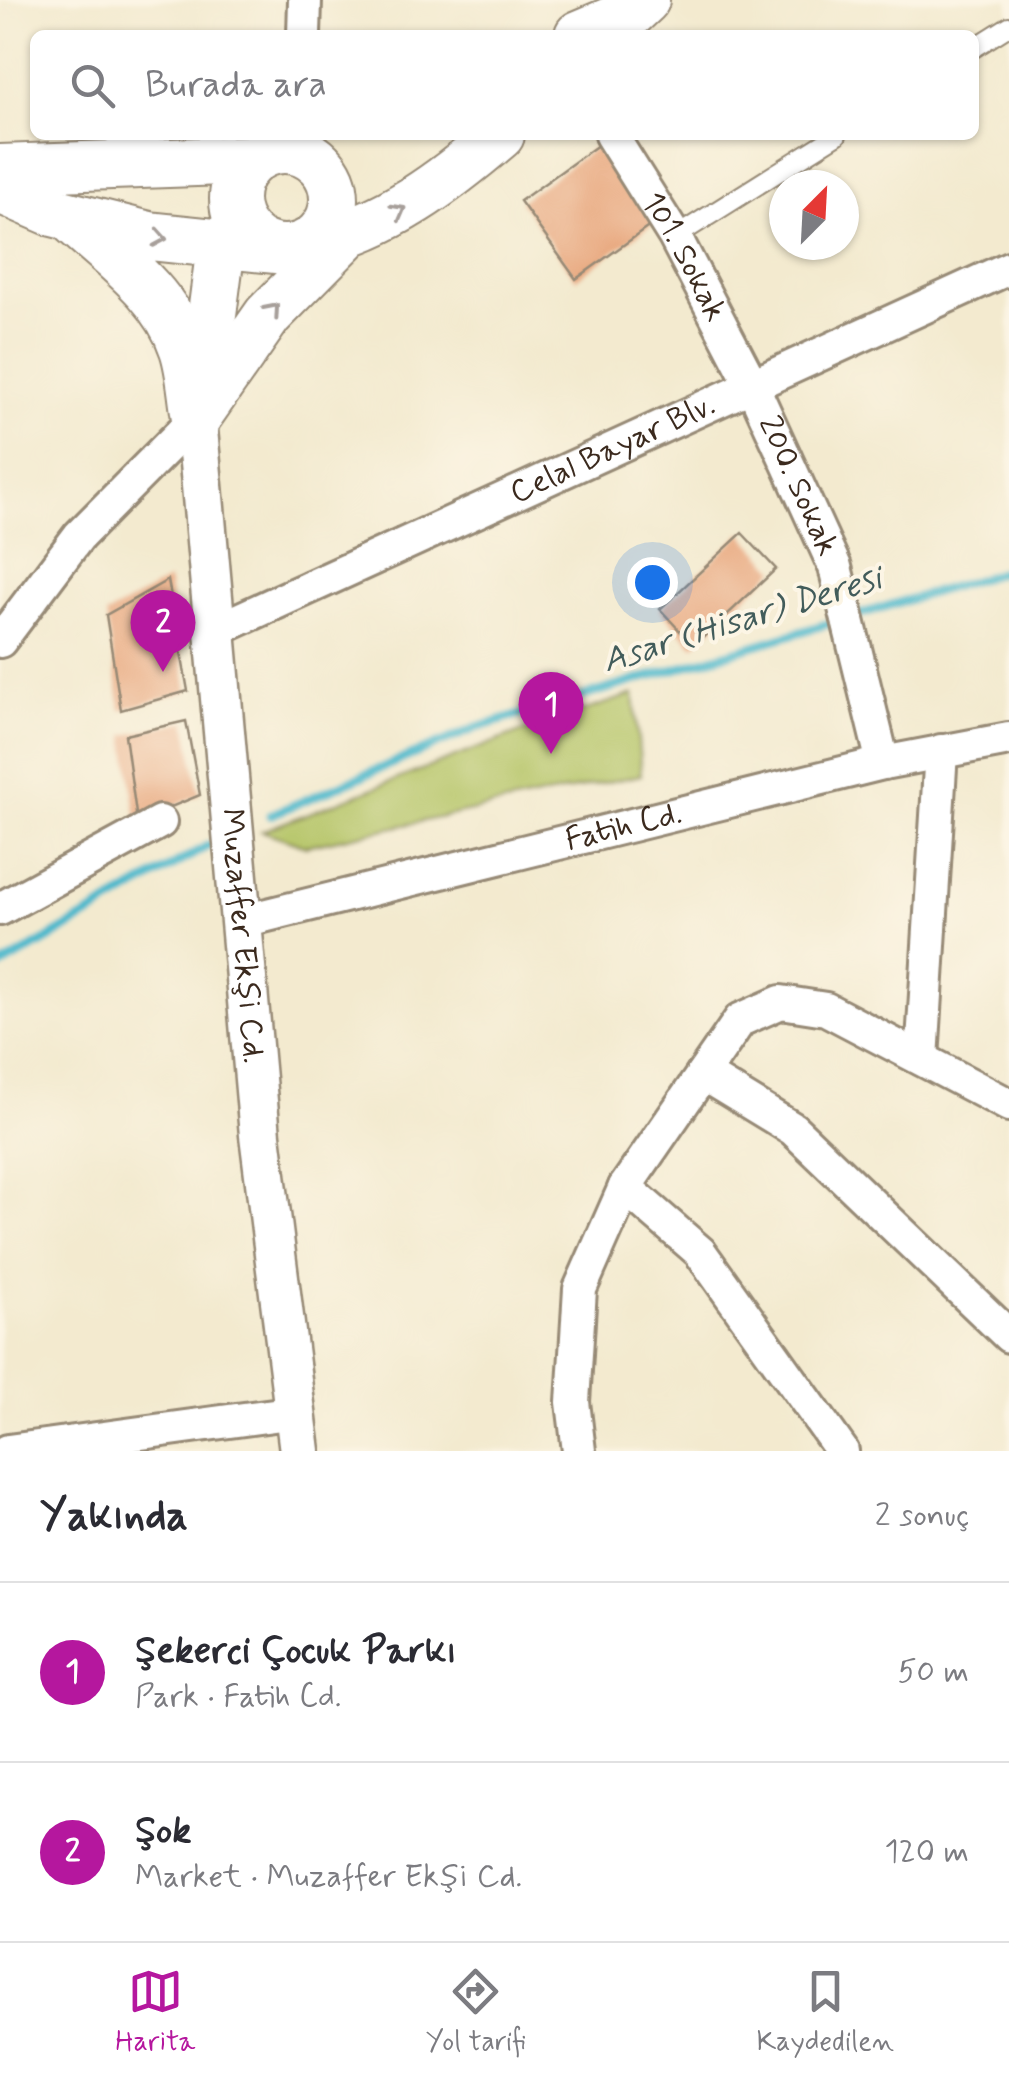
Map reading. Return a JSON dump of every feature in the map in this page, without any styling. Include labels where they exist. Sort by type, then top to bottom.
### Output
[{"type":"main road","points":[[592,30],[629,16]]},
{"type":"main road","points":[[5,172],[273,148],[309,140]]},
{"type":"main road","points":[[69,216],[148,236],[221,246],[310,243],[416,201],[494,140]]},
{"type":"main road","points":[[196,418],[268,315],[310,243],[331,219],[333,185],[313,157],[273,148]]},
{"type":"main road","points":[[273,148],[235,187],[238,218],[258,243],[310,243]]},
{"type":"main road","points":[[5,172],[69,216],[152,293],[168,315],[186,353],[196,418]]},
{"type":"main road","points":[[196,418],[211,346],[221,246]]},
{"type":"street","points":[[304,30],[305,0]]},
{"type":"street","name":"101. Sokak","points":[[614,140],[675,238],[752,385]]},
{"type":"street","name":"Celal Bayar Blv.","points":[[214,631],[1009,268]]},
{"type":"street","name":"200. Sokak","points":[[752,385],[836,567],[883,763]]},
{"type":"street","points":[[0,641],[79,536],[196,418]]},
{"type":"street","name":"Muzaffer Ekşi Cd.","points":[[196,418],[260,1135],[298,1431]]},
{"type":"street","name":"Fatih Cd.","points":[[242,921],[883,763],[1009,738]]},
{"type":"street","points":[[922,1059],[941,751]]},
{"type":"street","points":[[0,909],[160,822]]},
{"type":"street","points":[[581,1445],[573,1402],[580,1290],[625,1188],[740,1020],[781,1002],[826,1009],[1009,1105]]},
{"type":"street","points":[[703,1074],[793,1129],[1009,1336]]},
{"type":"street","points":[[625,1188],[700,1252],[842,1451]]},
{"type":"street","points":[[8,1451],[298,1431]]},
{"type":"lane","points":[[979,45],[1009,26]]},
{"type":"lane","points":[[675,238],[828,140]]},
{"type":"green space","points":[[634,694],[641,775],[306,846],[262,831],[518,733]]},
{"type":"building","points":[[598,145],[654,223],[576,279],[520,201]]},
{"type":"building","points":[[742,533],[776,569],[694,646],[660,609]]},
{"type":"building","points":[[168,580],[188,691],[121,710],[106,615]]},
{"type":"building","points":[[186,721],[200,795],[137,821],[125,735]]},
{"type":"waterway","name":"Asar (Hisar) Deresi","points":[[270,815],[476,728],[1009,570]]},
{"type":"waterway","name":"Asar (Hisar) Deresi","points":[[0,967],[209,845]]},
{"type":"place","name":"Şok","points":[[163,672]]},
{"type":"place","name":"Şekerci Çocuk Parkı","points":[[551,754]]}]
